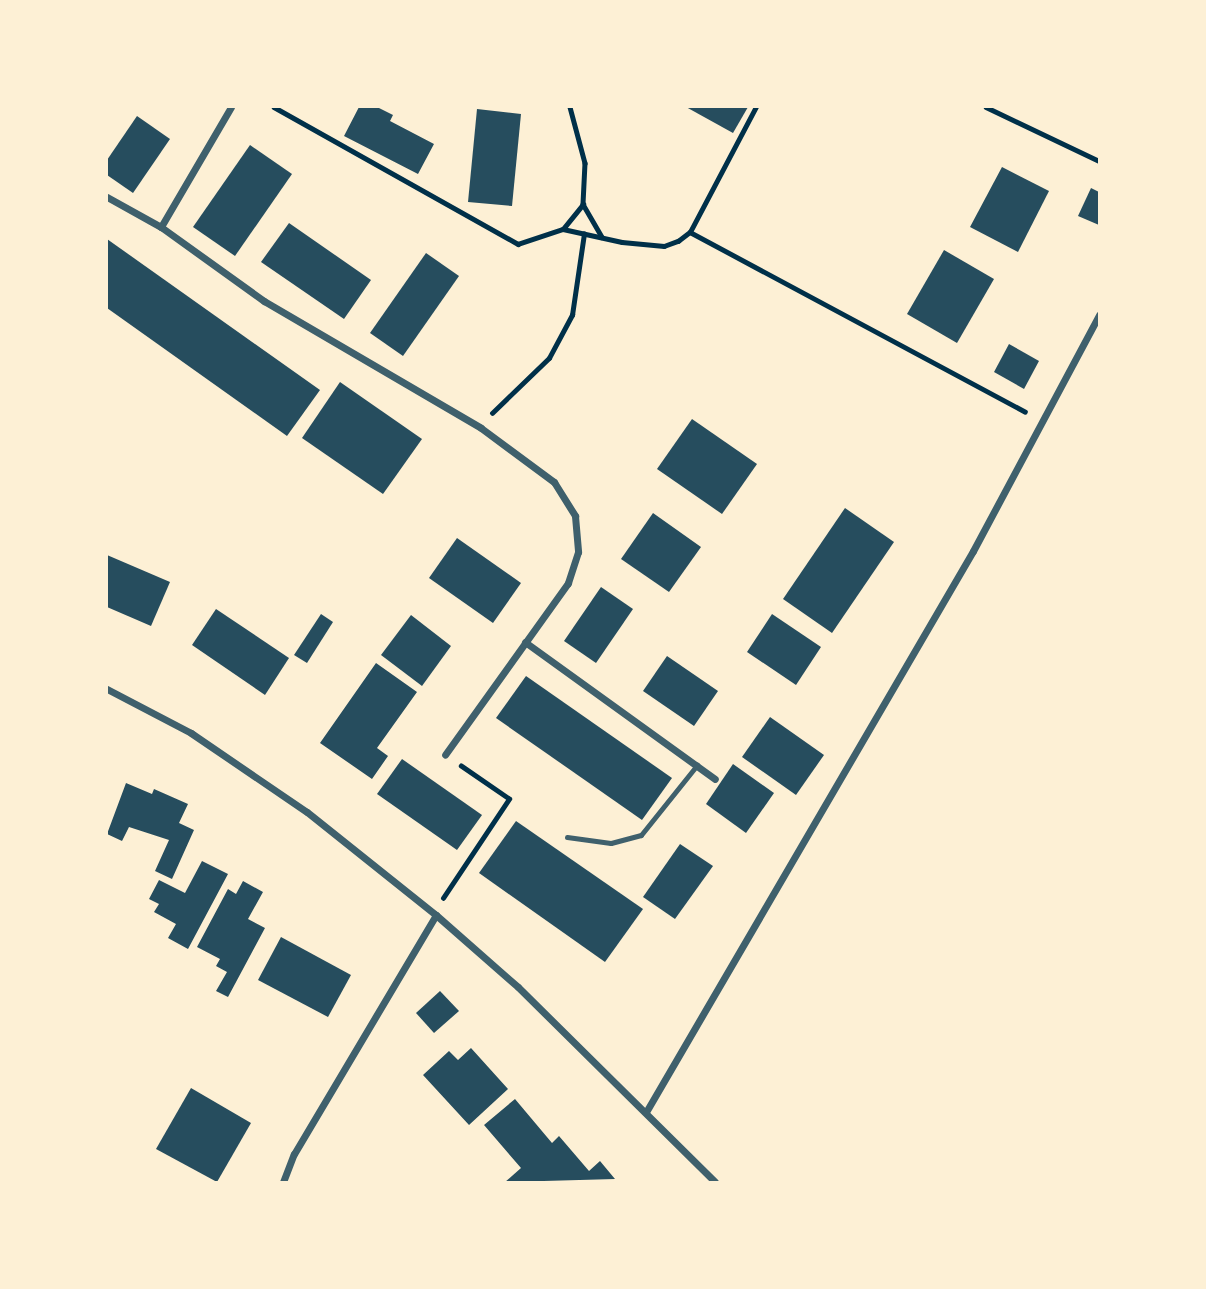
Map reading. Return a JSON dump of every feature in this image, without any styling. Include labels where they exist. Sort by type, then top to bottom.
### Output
[{"type":"street","points":[[161,227],[231,107]]},
{"type":"street","points":[[107,197],[161,227],[264,302],[481,428],[554,482],[575,516],[578,535],[575,568],[445,755]]},
{"type":"street","points":[[646,1112],[974,551],[1099,315]]},
{"type":"street","points":[[525,642],[715,779]]},
{"type":"street","points":[[107,689],[191,733],[307,812],[436,915],[518,987],[715,1182]]},
{"type":"street","points":[[283,1182],[294,1154],[436,915]]},
{"type":"lane","points":[[567,837],[611,843],[641,835],[697,765]]},
{"type":"path","points":[[274,107],[518,244],[563,229],[664,246],[690,232],[757,107]]},
{"type":"path","points":[[570,107],[585,163],[583,204],[601,237]]},
{"type":"path","points":[[986,107],[1099,161]]},
{"type":"path","points":[[563,229],[583,204]]},
{"type":"path","points":[[690,232],[1042,421]]},
{"type":"path","points":[[481,428],[506,395],[549,358],[572,315],[584,234]]},
{"type":"path","points":[[430,894],[440,903],[509,799],[445,755]]},
{"type":"building","points":[[359,107],[377,107],[393,115],[390,121],[434,144],[418,174],[344,136]]},
{"type":"building","points":[[686,107],[748,107],[733,133]]},
{"type":"building","points":[[477,109],[521,114],[512,206],[468,202]]},
{"type":"building","points":[[137,116],[170,139],[133,193],[107,175],[107,160]]},
{"type":"building","points":[[250,145],[292,174],[235,256],[193,227]]},
{"type":"building","points":[[1002,167],[1049,191],[1018,252],[970,227]]},
{"type":"building","points":[[1091,188],[1099,192],[1099,225],[1078,216]]},
{"type":"building","points":[[289,223],[371,280],[344,319],[261,262]]},
{"type":"building","points":[[107,239],[320,390],[287,436],[107,308]]},
{"type":"building","points":[[944,250],[994,279],[957,343],[907,314]]},
{"type":"building","points":[[426,253],[459,276],[403,356],[370,333]]},
{"type":"building","points":[[1009,344],[1039,361],[1024,389],[994,372]]},
{"type":"building","points":[[340,382],[422,439],[383,494],[302,438]]},
{"type":"building","points":[[692,419],[757,464],[722,514],[657,469]]},
{"type":"building","points":[[845,508],[894,542],[832,633],[783,599]]},
{"type":"building","points":[[653,513],[701,547],[669,592],[621,559]]},
{"type":"building","points":[[457,538],[521,583],[493,623],[429,578]]},
{"type":"building","points":[[107,555],[170,582],[151,626],[107,607]]},
{"type":"building","points":[[601,587],[633,609],[596,663],[564,641]]},
{"type":"building","points":[[216,609],[289,658],[265,695],[192,645]]},
{"type":"building","points":[[321,614],[333,622],[307,663],[294,655]]},
{"type":"building","points":[[772,614],[821,647],[796,685],[747,652]]},
{"type":"building","points":[[411,615],[451,646],[422,686],[381,655]]},
{"type":"building","points":[[667,656],[718,691],[694,726],[643,691]]},
{"type":"building","points":[[376,663],[417,692],[377,748],[388,756],[372,779],[320,743]]},
{"type":"building","points":[[526,676],[672,778],[642,820],[496,718]]},
{"type":"building","points":[[770,717],[824,755],[796,795],[742,757]]},
{"type":"building","points":[[402,759],[482,815],[457,850],[377,794]]},
{"type":"building","points":[[733,764],[774,793],[746,833],[706,804]]},
{"type":"building","points":[[126,783],[152,794],[154,789],[188,804],[179,823],[194,830],[172,879],[155,871],[169,840],[129,827],[122,841],[107,834]]},
{"type":"building","points":[[516,821],[643,909],[605,962],[479,873]]},
{"type":"building","points":[[680,844],[713,866],[675,919],[643,897]]},
{"type":"building","points":[[202,861],[228,874],[188,949],[168,938],[176,924],[154,912],[159,904],[149,899],[159,880],[185,893]]},
{"type":"building","points":[[243,881],[263,892],[248,919],[265,928],[228,997],[216,991],[227,972],[216,966],[220,959],[197,947],[228,889],[236,894]]},
{"type":"building","points":[[281,937],[351,975],[328,1017],[258,980]]},
{"type":"building","points":[[440,991],[459,1011],[434,1033],[416,1013]]},
{"type":"building","points":[[471,1048],[508,1089],[469,1125],[423,1075],[449,1051],[458,1060]]},
{"type":"building","points":[[191,1088],[251,1123],[217,1182],[156,1149]]},
{"type":"building","points":[[515,1099],[552,1143],[559,1136],[589,1171],[600,1161],[615,1179],[505,1182],[521,1168],[484,1125]]}]
